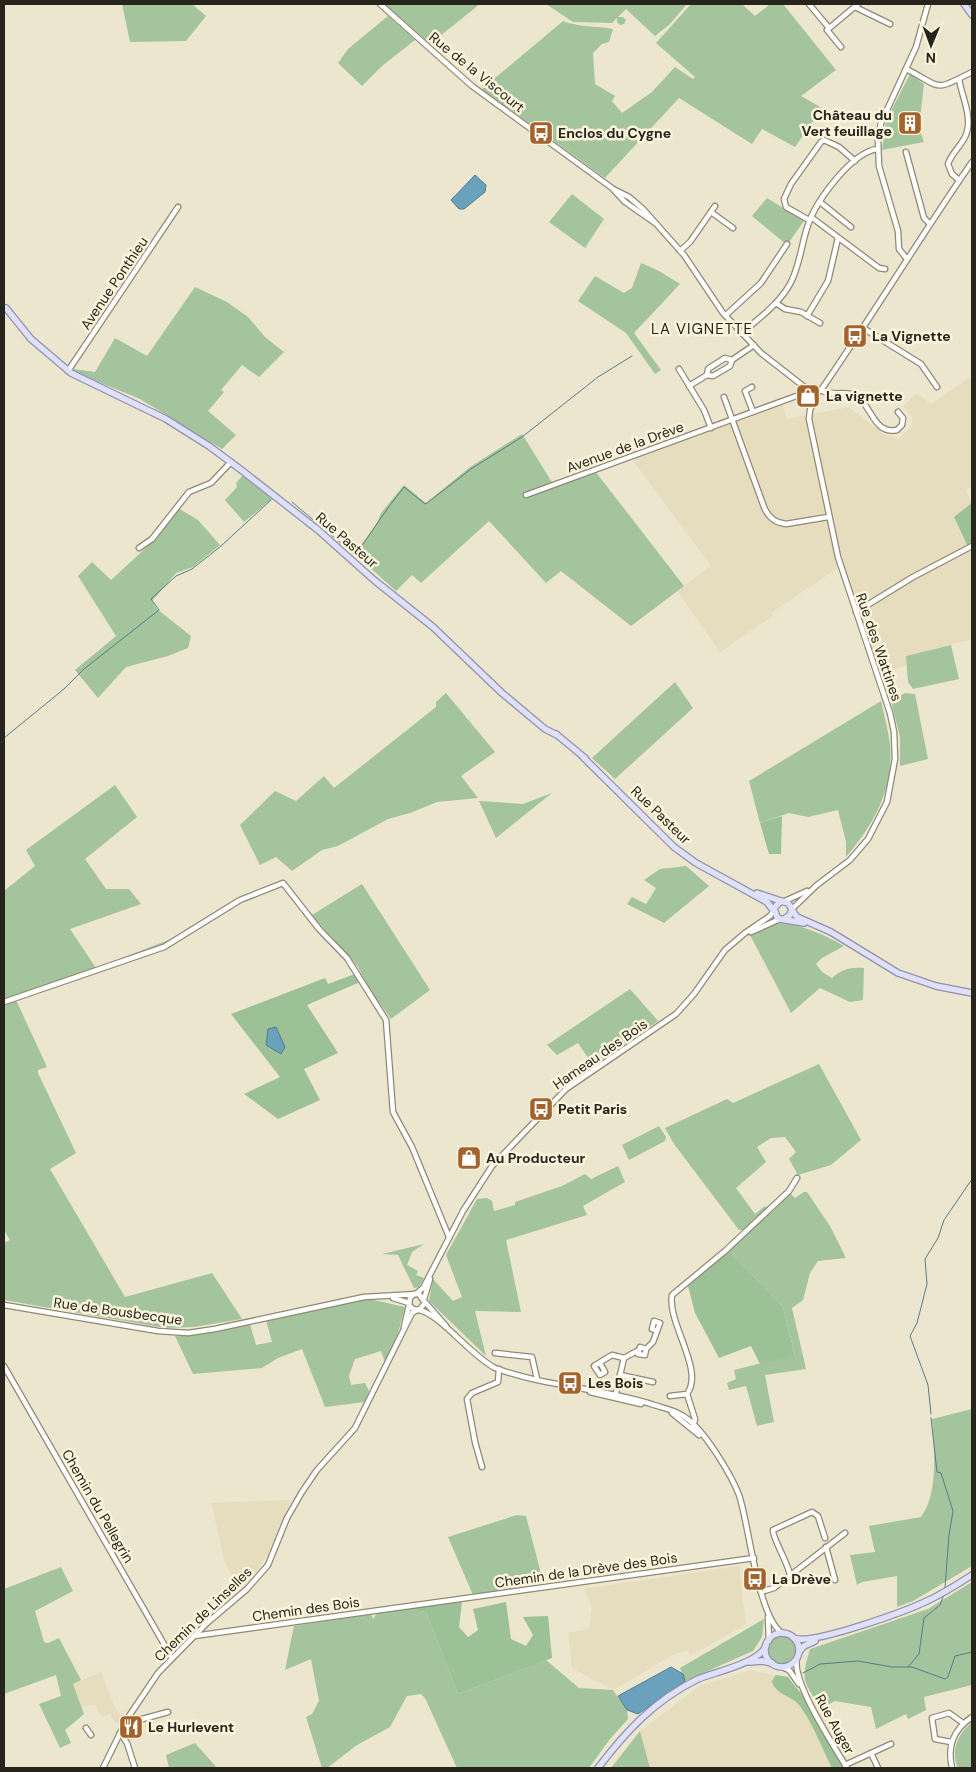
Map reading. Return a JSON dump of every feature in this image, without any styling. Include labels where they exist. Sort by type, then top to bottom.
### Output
[{"type":"main road","points":[[964,4],[972,15]]},
{"type":"main road","name":"Rue Pasteur","points":[[5,307],[23,330],[68,371],[100,389],[119,394],[192,434],[318,530],[374,580],[433,627],[488,682],[596,766],[674,847],[696,863],[769,903],[773,911]]},
{"type":"main road","name":"Rue Pasteur","points":[[738,886],[783,901]]},
{"type":"main road","points":[[823,929],[782,919],[773,911],[776,904],[783,901],[797,917],[823,929],[898,973],[936,986],[972,993]]},
{"type":"main road","points":[[782,919],[789,916],[792,910]]},
{"type":"main road","points":[[730,1667],[760,1661],[782,1667],[790,1665],[806,1645],[829,1635],[916,1606],[972,1575]]},
{"type":"main road","points":[[600,1767],[626,1732],[656,1704],[690,1683],[759,1655],[776,1634],[784,1634],[804,1640],[829,1635]]},
{"type":"main road","points":[[794,1638],[798,1645],[798,1655]]},
{"type":"main road","points":[[767,1643],[766,1655],[772,1663]]},
{"type":"street","name":"Rue de la Viscourt","points":[[380,4],[476,89],[612,188],[639,204],[680,251],[726,315],[742,333],[766,358],[810,391],[817,393]]},
{"type":"street","points":[[809,4],[841,48]]},
{"type":"street","points":[[907,259],[902,255],[899,245],[898,231],[880,169],[877,148],[881,123],[917,44],[928,4]]},
{"type":"street","points":[[828,29],[856,5],[890,24]]},
{"type":"street","points":[[906,69],[930,83],[943,86],[972,72]]},
{"type":"street","points":[[959,79],[970,123],[965,137],[948,162],[952,174],[960,180]]},
{"type":"street","points":[[855,161],[830,141],[822,140],[791,184],[784,199],[786,207],[810,219],[879,268],[885,270]]},
{"type":"street","points":[[742,333],[776,303],[794,276],[810,219],[820,202],[864,152],[877,148]]},
{"type":"street","points":[[906,152],[924,218],[929,223]]},
{"type":"street","points":[[817,393],[821,390],[863,328],[929,223],[972,162]]},
{"type":"street","points":[[820,202],[851,227]]},
{"type":"street","points":[[680,251],[690,242],[715,206]]},
{"type":"street","name":"Avenue Ponthieu","points":[[68,371],[178,207]]},
{"type":"street","points":[[711,212],[732,228]]},
{"type":"street","points":[[807,316],[828,281],[838,238]]},
{"type":"street","points":[[726,315],[760,284],[786,244]]},
{"type":"street","points":[[899,245],[910,254]]},
{"type":"street","points":[[776,303],[785,309],[799,311],[820,323]]},
{"type":"street","points":[[863,328],[921,364],[937,387]]},
{"type":"street","points":[[689,386],[707,375],[713,376],[730,366],[732,360],[754,345]]},
{"type":"street","points":[[707,375],[708,369],[725,358],[732,360]]},
{"type":"street","points":[[679,369],[704,410],[711,428]]},
{"type":"street","points":[[752,387],[745,391],[753,412]]},
{"type":"street","points":[[821,390],[855,395],[864,403],[869,414],[877,423],[887,430],[897,430],[902,425],[903,418],[898,412]]},
{"type":"street","name":"Avenue de la Drève","points":[[526,495],[810,391]]},
{"type":"street","name":"Rue des Wattines","points":[[792,910],[817,885],[845,864],[865,843],[883,813],[894,776],[895,746],[891,719],[838,557],[828,517],[809,420],[810,410],[817,393]]},
{"type":"street","points":[[724,398],[766,511],[770,517],[779,523],[786,524],[828,517]]},
{"type":"street","points":[[139,548],[152,539],[189,492],[211,483],[231,462]]},
{"type":"street","points":[[856,612],[913,577],[972,546]]},
{"type":"street","points":[[4,1002],[164,947],[240,900],[283,883],[319,929],[348,958],[386,1020],[393,1112],[412,1147],[449,1236]]},
{"type":"street","name":"Rue des Wattines","points":[[783,901],[817,885]]},
{"type":"street","name":"Hameau des Bois","points":[[415,1294],[421,1290],[449,1236],[489,1170],[570,1086],[676,1014],[694,994],[717,960],[735,941],[769,917],[773,911]]},
{"type":"street","name":"Hameau des Bois","points":[[735,941],[782,919]]},
{"type":"street","points":[[693,1427],[696,1419],[687,1394],[693,1378],[674,1311],[672,1295],[720,1255],[789,1191],[797,1178]]},
{"type":"street","name":"Hameau des Bois","points":[[425,1300],[435,1266]]},
{"type":"street","points":[[399,1340],[409,1303],[415,1294],[421,1295],[457,1338]]},
{"type":"street","name":"Rue de Bousbecque","points":[[4,1306],[151,1330],[183,1333],[219,1328],[292,1311],[376,1296],[415,1294]]},
{"type":"street","name":"Rue de Bousbecque","points":[[376,1296],[402,1299],[409,1303]]},
{"type":"street","points":[[399,1340],[412,1313],[423,1307],[425,1300]]},
{"type":"street","points":[[409,1303],[412,1309],[429,1314],[482,1360],[498,1369],[655,1405],[693,1427],[704,1439],[738,1492],[766,1609],[770,1631],[767,1643]]},
{"type":"street","points":[[600,1363],[612,1355],[624,1358],[637,1351],[641,1346],[646,1349],[652,1344],[657,1330]]},
{"type":"street","name":"Chemin de Linselles","points":[[103,1768],[124,1724],[152,1682],[194,1636],[260,1575],[273,1554],[287,1518],[302,1492],[317,1470],[355,1428],[399,1340]]},
{"type":"street","points":[[496,1353],[532,1357],[537,1379]]},
{"type":"street","points":[[615,1396],[624,1358]]},
{"type":"street","name":"Chemin du Pellegrin","points":[[4,1366],[172,1658]]},
{"type":"street","points":[[482,1467],[467,1399],[472,1393],[498,1382],[498,1369]]},
{"type":"street","points":[[620,1375],[653,1382]]},
{"type":"street","points":[[670,1396],[687,1394]]},
{"type":"street","points":[[790,1575],[787,1561],[773,1535],[774,1530],[812,1512],[818,1516],[825,1538]]},
{"type":"street","points":[[761,1592],[774,1588],[844,1533]]},
{"type":"street","points":[[826,1547],[835,1580]]},
{"type":"street","name":"Chemin de la Drève des Bois","points":[[422,1604],[754,1558]]},
{"type":"street","name":"Chemin des Bois","points":[[194,1636],[422,1604]]},
{"type":"street","points":[[766,1609],[776,1628],[784,1634]]},
{"type":"street","name":"Rue Auger","points":[[798,1655],[796,1671],[804,1691]]},
{"type":"street","name":"Rue Auger","points":[[782,1667],[791,1672],[804,1691],[846,1767]]},
{"type":"street","points":[[124,1724],[168,1712]]},
{"type":"street","points":[[952,1742],[934,1739],[932,1718],[949,1714],[963,1723]]},
{"type":"street","points":[[952,1768],[950,1753],[952,1742],[963,1723],[972,1717]]},
{"type":"street","points":[[86,1728],[90,1734]]},
{"type":"street","points":[[120,1733],[127,1743],[136,1768]]},
{"type":"street","points":[[846,1767],[891,1744]]},
{"type":"street","points":[[871,1753],[878,1768]]},
{"type":"shaded area","points":[[972,376],[972,487],[966,490],[972,503],[954,518],[969,550],[972,549],[972,639],[906,656],[907,665],[875,676],[838,568],[771,613],[773,616],[720,652],[677,591],[711,566],[631,458],[781,402],[787,419],[849,407],[883,434],[898,439],[912,426],[912,417],[903,406],[916,393],[931,404]]},
{"type":"shaded area","points":[[291,1500],[270,1551],[258,1569],[239,1591],[225,1562],[211,1503]]},
{"type":"shaded area","points":[[739,1566],[746,1625],[690,1656],[688,1650],[671,1656],[613,1690],[572,1668],[568,1633],[589,1629],[592,1607],[584,1589]]},
{"type":"shaded area","points":[[751,1670],[785,1678],[821,1709],[852,1768],[650,1768],[640,1731],[700,1686]]},
{"type":"shaded area","points":[[101,1672],[116,1710],[126,1717],[122,1723],[115,1723],[110,1714],[102,1717],[94,1704],[82,1707],[73,1684]]},
{"type":"green space","points":[[122,4],[192,4],[206,16],[186,41],[130,42]]},
{"type":"green space","points":[[384,4],[480,4],[430,44]]},
{"type":"green space","points":[[546,4],[687,4],[669,25],[655,36],[626,9],[618,17],[623,17],[626,20],[624,24],[620,25],[617,22],[617,18],[612,23],[573,22]]},
{"type":"green space","points":[[691,4],[742,4],[755,16],[770,4],[783,4],[836,70],[801,96],[822,108],[795,147],[762,129],[752,144],[679,98],[605,178],[482,89],[563,21],[613,29],[609,42],[602,44],[593,53],[595,84],[615,96],[612,101],[622,113],[652,92],[675,67],[693,79],[695,77],[656,43]]},
{"type":"green space","points":[[388,16],[415,40],[382,66],[362,86],[338,63],[348,49]]},
{"type":"green space","points":[[910,74],[924,84],[919,128],[924,142],[882,150],[886,121]]},
{"type":"green space","points":[[572,194],[604,219],[585,248],[549,222]]},
{"type":"green space","points":[[767,198],[804,221],[787,245],[752,216]]},
{"type":"green space","points":[[641,263],[680,284],[634,333],[661,370],[655,374],[626,333],[578,301],[595,276],[624,293],[632,288]]},
{"type":"green space","points":[[195,287],[227,302],[248,317],[265,337],[284,352],[259,377],[242,365],[221,390],[224,392],[208,411],[236,435],[222,449],[140,399],[72,371],[74,369],[95,372],[115,338],[147,356]]},
{"type":"green space","points":[[522,434],[555,487],[595,471],[684,586],[631,626],[561,571],[546,583],[489,521],[421,583],[412,575],[396,591],[355,554],[377,523],[381,513],[404,485],[426,503],[470,467]]},
{"type":"green space","points":[[243,475],[272,499],[244,522],[225,500],[237,487],[236,483]]},
{"type":"green space","points":[[972,503],[972,542],[967,545],[954,517]]},
{"type":"green space","points":[[178,508],[198,520],[220,545],[193,567],[176,573],[152,601],[157,609],[191,636],[188,648],[168,656],[126,667],[98,698],[75,670],[116,636],[78,576],[92,562],[111,580],[149,545]]},
{"type":"green space","points":[[951,645],[959,679],[913,689],[908,682],[906,656]]},
{"type":"green space","points":[[675,682],[693,708],[615,779],[592,758]]},
{"type":"green space","points":[[446,693],[495,752],[461,776],[478,798],[437,802],[410,813],[388,819],[338,846],[322,850],[292,871],[276,857],[260,865],[240,825],[275,791],[296,801],[324,776],[334,788],[436,707],[436,702]]},
{"type":"green space","points":[[905,693],[915,694],[928,759],[900,766],[900,737],[891,701]]},
{"type":"green space","points":[[881,701],[890,744],[889,776],[880,805],[873,819],[846,857],[846,842],[838,810],[808,817],[789,813],[760,823],[749,781]]},
{"type":"green space","points":[[115,785],[137,817],[85,859],[106,889],[129,889],[141,904],[70,929],[96,968],[171,939],[229,903],[232,907],[170,947],[16,1000],[47,1067],[38,1070],[38,1073],[76,1153],[50,1169],[125,1297],[212,1273],[242,1319],[194,1327],[165,1328],[4,1300],[4,1243],[10,1240],[4,1230],[4,891],[35,866],[26,850]]},
{"type":"green space","points":[[552,793],[496,838],[479,801],[523,804]]},
{"type":"green space","points":[[782,816],[781,854],[769,854],[760,823]]},
{"type":"green space","points":[[686,866],[709,886],[664,923],[627,904],[632,897],[646,904],[656,888],[644,880],[660,869]]},
{"type":"green space","points":[[362,884],[430,990],[391,1019],[368,987],[358,967],[312,915]]},
{"type":"green space","points":[[777,923],[795,925],[812,930],[844,946],[822,958],[816,964],[822,972],[832,978],[846,969],[864,968],[863,1000],[850,1002],[820,988],[791,1013],[750,935]]},
{"type":"green space","points":[[355,974],[360,982],[307,1005],[338,1053],[304,1069],[320,1100],[278,1119],[244,1094],[280,1077],[231,1014],[325,978],[328,984]]},
{"type":"green space","points":[[630,989],[658,1021],[593,1065],[578,1043],[557,1055],[547,1045]]},
{"type":"green space","points":[[819,1064],[861,1140],[831,1165],[798,1175],[789,1159],[796,1152],[785,1137],[771,1138],[757,1147],[766,1162],[736,1188],[755,1214],[765,1206],[768,1209],[745,1230],[739,1230],[674,1144],[665,1128],[727,1099],[733,1103]]},
{"type":"green space","points":[[659,1126],[666,1137],[665,1141],[629,1160],[622,1145]]},
{"type":"green space","points":[[618,1166],[625,1182],[583,1206],[587,1215],[506,1240],[521,1312],[475,1311],[486,1356],[429,1301],[433,1279],[453,1301],[462,1297],[446,1255],[477,1199],[487,1198],[492,1201],[494,1211],[515,1205],[515,1202],[562,1186],[585,1174],[591,1179]]},
{"type":"green space","points":[[807,1192],[830,1226],[846,1258],[818,1261],[810,1273],[803,1300],[792,1308],[806,1369],[765,1375],[774,1422],[757,1426],[746,1386],[729,1390],[727,1383],[736,1379],[734,1370],[795,1355],[783,1307],[728,1250],[790,1193],[795,1198]]},
{"type":"green space","points":[[424,1244],[412,1252],[407,1265],[418,1271],[416,1275],[424,1278],[419,1287],[414,1288],[398,1255],[382,1254]]},
{"type":"green space","points":[[728,1250],[783,1307],[795,1356],[760,1364],[751,1346],[719,1358],[695,1313],[688,1286]]},
{"type":"green space","points":[[369,1299],[405,1307],[398,1333],[385,1362],[381,1351],[355,1359],[349,1376],[351,1385],[365,1383],[369,1391],[365,1402],[325,1407],[302,1349],[278,1358],[262,1368],[193,1374],[175,1336],[201,1334],[250,1324],[256,1345],[272,1342],[266,1320]]},
{"type":"green space","points":[[972,1409],[972,1566],[913,1601],[897,1607],[897,1576],[862,1582],[857,1585],[850,1555],[875,1552],[869,1526],[921,1517],[927,1507],[933,1483],[932,1419]]},
{"type":"green space","points":[[517,1515],[526,1516],[544,1585],[473,1595],[448,1537]]},
{"type":"green space","points":[[61,1567],[73,1591],[35,1611],[44,1642],[48,1643],[59,1638],[81,1680],[73,1684],[84,1714],[65,1730],[71,1743],[60,1748],[39,1704],[61,1696],[56,1675],[4,1694],[4,1589]]},
{"type":"green space","points":[[972,1582],[972,1685],[924,1697],[926,1710],[908,1719],[906,1714],[876,1729],[871,1707],[835,1701],[821,1709],[805,1680],[805,1668],[810,1649],[928,1609]]},
{"type":"green space","points":[[462,1602],[459,1627],[468,1637],[478,1630],[473,1609],[506,1602],[511,1639],[526,1646],[533,1635],[523,1617],[548,1616],[552,1658],[458,1694],[426,1612],[403,1609]]},
{"type":"green space","points":[[403,1609],[426,1612],[458,1694],[546,1660],[579,1688],[613,1690],[627,1710],[628,1719],[610,1739],[589,1768],[457,1768],[425,1698],[421,1694],[407,1696],[390,1727],[357,1745],[327,1768],[322,1768],[306,1717],[312,1714],[319,1701],[311,1659],[285,1670],[294,1626],[371,1614],[373,1619],[377,1613]]},
{"type":"green space","points":[[764,1619],[762,1637],[753,1651],[685,1681],[680,1668]]},
{"type":"green space","points":[[782,1636],[792,1640],[796,1650],[792,1660],[782,1664],[772,1660],[768,1650],[772,1640]]},
{"type":"green space","points":[[776,1675],[788,1677],[803,1696],[844,1768],[832,1768],[805,1713],[797,1702],[774,1686],[772,1681]]},
{"type":"green space","points":[[972,1722],[972,1768],[958,1768],[955,1749],[959,1737]]},
{"type":"green space","points":[[640,1731],[650,1768],[611,1768]]},
{"type":"green space","points":[[195,1743],[217,1768],[169,1768],[166,1755]]},
{"type":"water","points":[[475,175],[486,185],[485,192],[464,209],[459,209],[451,200]]},
{"type":"water","points":[[276,1027],[285,1047],[281,1054],[266,1045],[268,1029]]},
{"type":"water","points":[[671,1667],[683,1674],[685,1681],[638,1714],[627,1710],[618,1696]]},
{"type":"waterway","points":[[292,502],[355,555],[404,487],[425,504],[427,503],[471,469],[522,437],[598,377],[632,356]]},
{"type":"waterway","points":[[4,738],[64,689],[84,669],[159,610],[151,599],[176,576],[192,569],[221,546],[271,500]]},
{"type":"waterway","points":[[931,1414],[928,1385],[910,1336],[917,1323],[927,1284],[925,1259],[938,1238],[944,1220],[972,1179]]},
{"type":"waterway","points":[[931,1418],[937,1472],[941,1473],[953,1511],[945,1588]]},
{"type":"waterway","points":[[908,1667],[919,1654],[924,1618],[940,1605],[943,1597]]},
{"type":"waterway","points":[[803,1673],[820,1664],[858,1661],[892,1667],[912,1667],[945,1679],[948,1677],[955,1656],[972,1652]]},
{"type":"place","name":"Château du Vert feuillage","points":[[910,123]]},
{"type":"place","name":"Enclos du Cygne","points":[[541,133]]},
{"type":"place","name":"La Vignette","points":[[855,336]]},
{"type":"place","name":"La vignette","points":[[808,396]]},
{"type":"place","name":"Petit Paris","points":[[541,1109]]},
{"type":"place","name":"Au Producteur","points":[[469,1158]]},
{"type":"place","name":"Les Bois","points":[[570,1383]]},
{"type":"place","name":"La Drève","points":[[755,1579]]},
{"type":"place","name":"Le Hurlevent","points":[[131,1727]]},
{"type":"district","name":"LA VIGNETTE","points":[[702,329]]}]
